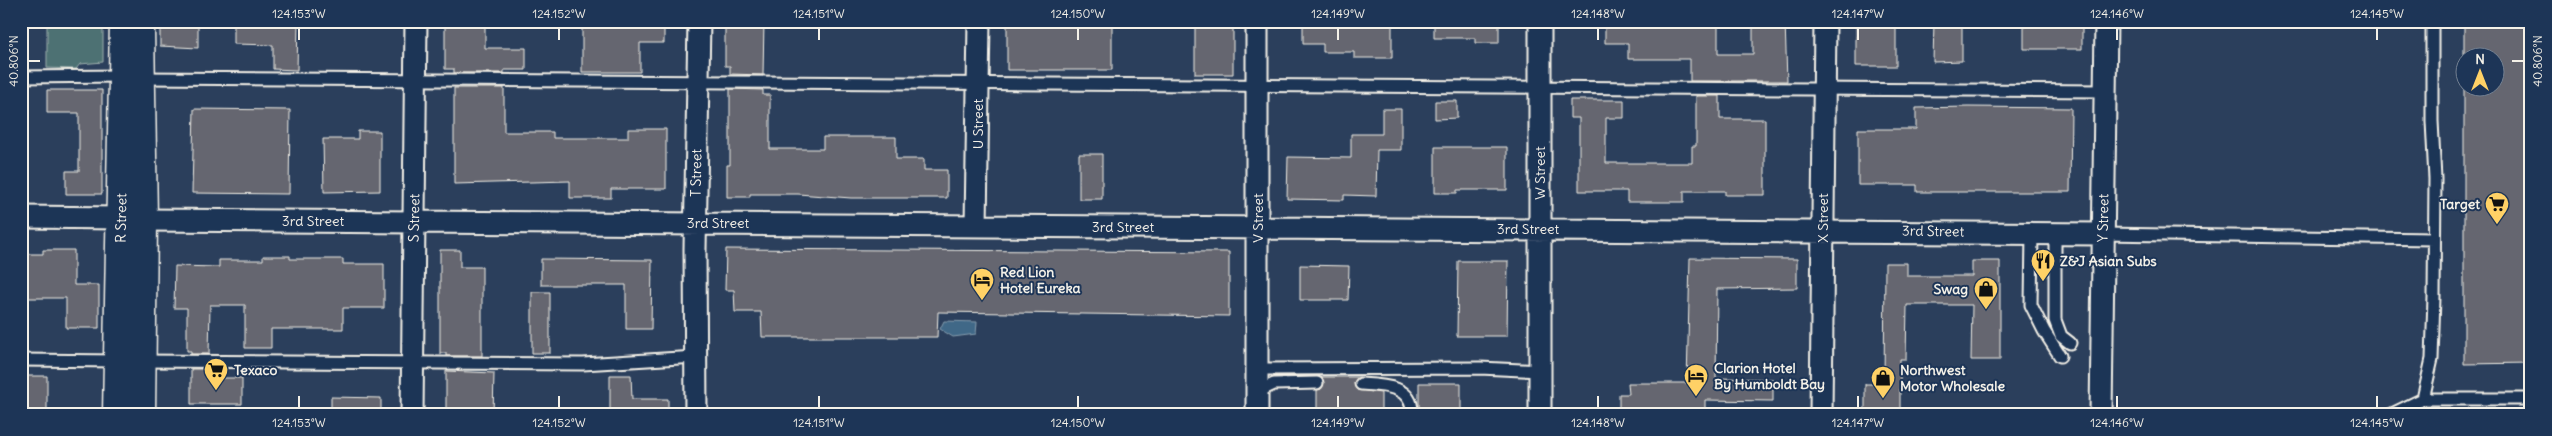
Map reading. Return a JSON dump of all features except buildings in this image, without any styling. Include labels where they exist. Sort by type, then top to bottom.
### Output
[{"type":"main road","name":"R Street","points":[[124,21],[131,77],[130,361],[141,415]]},
{"type":"main road","name":"R Street","points":[[131,77],[140,21]]},
{"type":"main road","name":"R Street","points":[[117,415],[130,361]]},
{"type":"street","name":"S Street","points":[[412,415],[416,21]]},
{"type":"street","name":"T Street","points":[[696,415],[695,223],[699,21]]},
{"type":"street","name":"U Street","points":[[976,226],[979,21]]},
{"type":"street","name":"V Street","points":[[1257,21],[1257,415]]},
{"type":"street","name":"W Street","points":[[1540,21],[1540,415]]},
{"type":"street","name":"X Street","points":[[1821,415],[1825,21]]},
{"type":"street","name":"Y Street","points":[[2101,415],[2106,21]]},
{"type":"street","name":"3rd Street","points":[[21,217],[413,222],[1823,230],[2103,234]]},
{"type":"lane","points":[[2423,399],[2432,359],[2434,240],[2432,21]]},
{"type":"lane","points":[[21,77],[2105,92]]},
{"type":"lane","points":[[2032,233],[2031,305],[2044,331],[2060,356]]},
{"type":"lane","points":[[2055,233],[2055,320],[2061,336],[2070,343]]},
{"type":"lane","points":[[2103,234],[2434,240]]},
{"type":"lane","points":[[21,360],[583,364],[696,357]]},
{"type":"lane","points":[[1258,369],[1480,368],[1541,371]]},
{"type":"lane","points":[[1257,392],[1274,384],[1317,383]]},
{"type":"lane","points":[[1361,384],[1391,386],[1400,390],[1411,404],[1412,415]]},
{"type":"lane","points":[[2390,415],[2423,399],[2531,399]]},
{"type":"green space","points":[[47,21],[103,21],[103,62],[80,64],[76,69],[47,68]]},
{"type":"water","points":[[944,321],[977,322],[976,334],[953,337],[940,329]]},
{"type":"place","name":"Target","points":[[2497,225]]},
{"type":"place","name":"Z&J Asian Subs","points":[[2043,282]]},
{"type":"place","name":"Red Lion Hotel Eureka","points":[[982,301]]},
{"type":"place","name":"Swag","points":[[1986,310]]},
{"type":"place","name":"Texaco","points":[[216,391]]},
{"type":"place","name":"Clarion Hotel By Humboldt Bay","points":[[1696,397]]},
{"type":"place","name":"Northwest Motor Wholesale","points":[[1883,399]]}]
